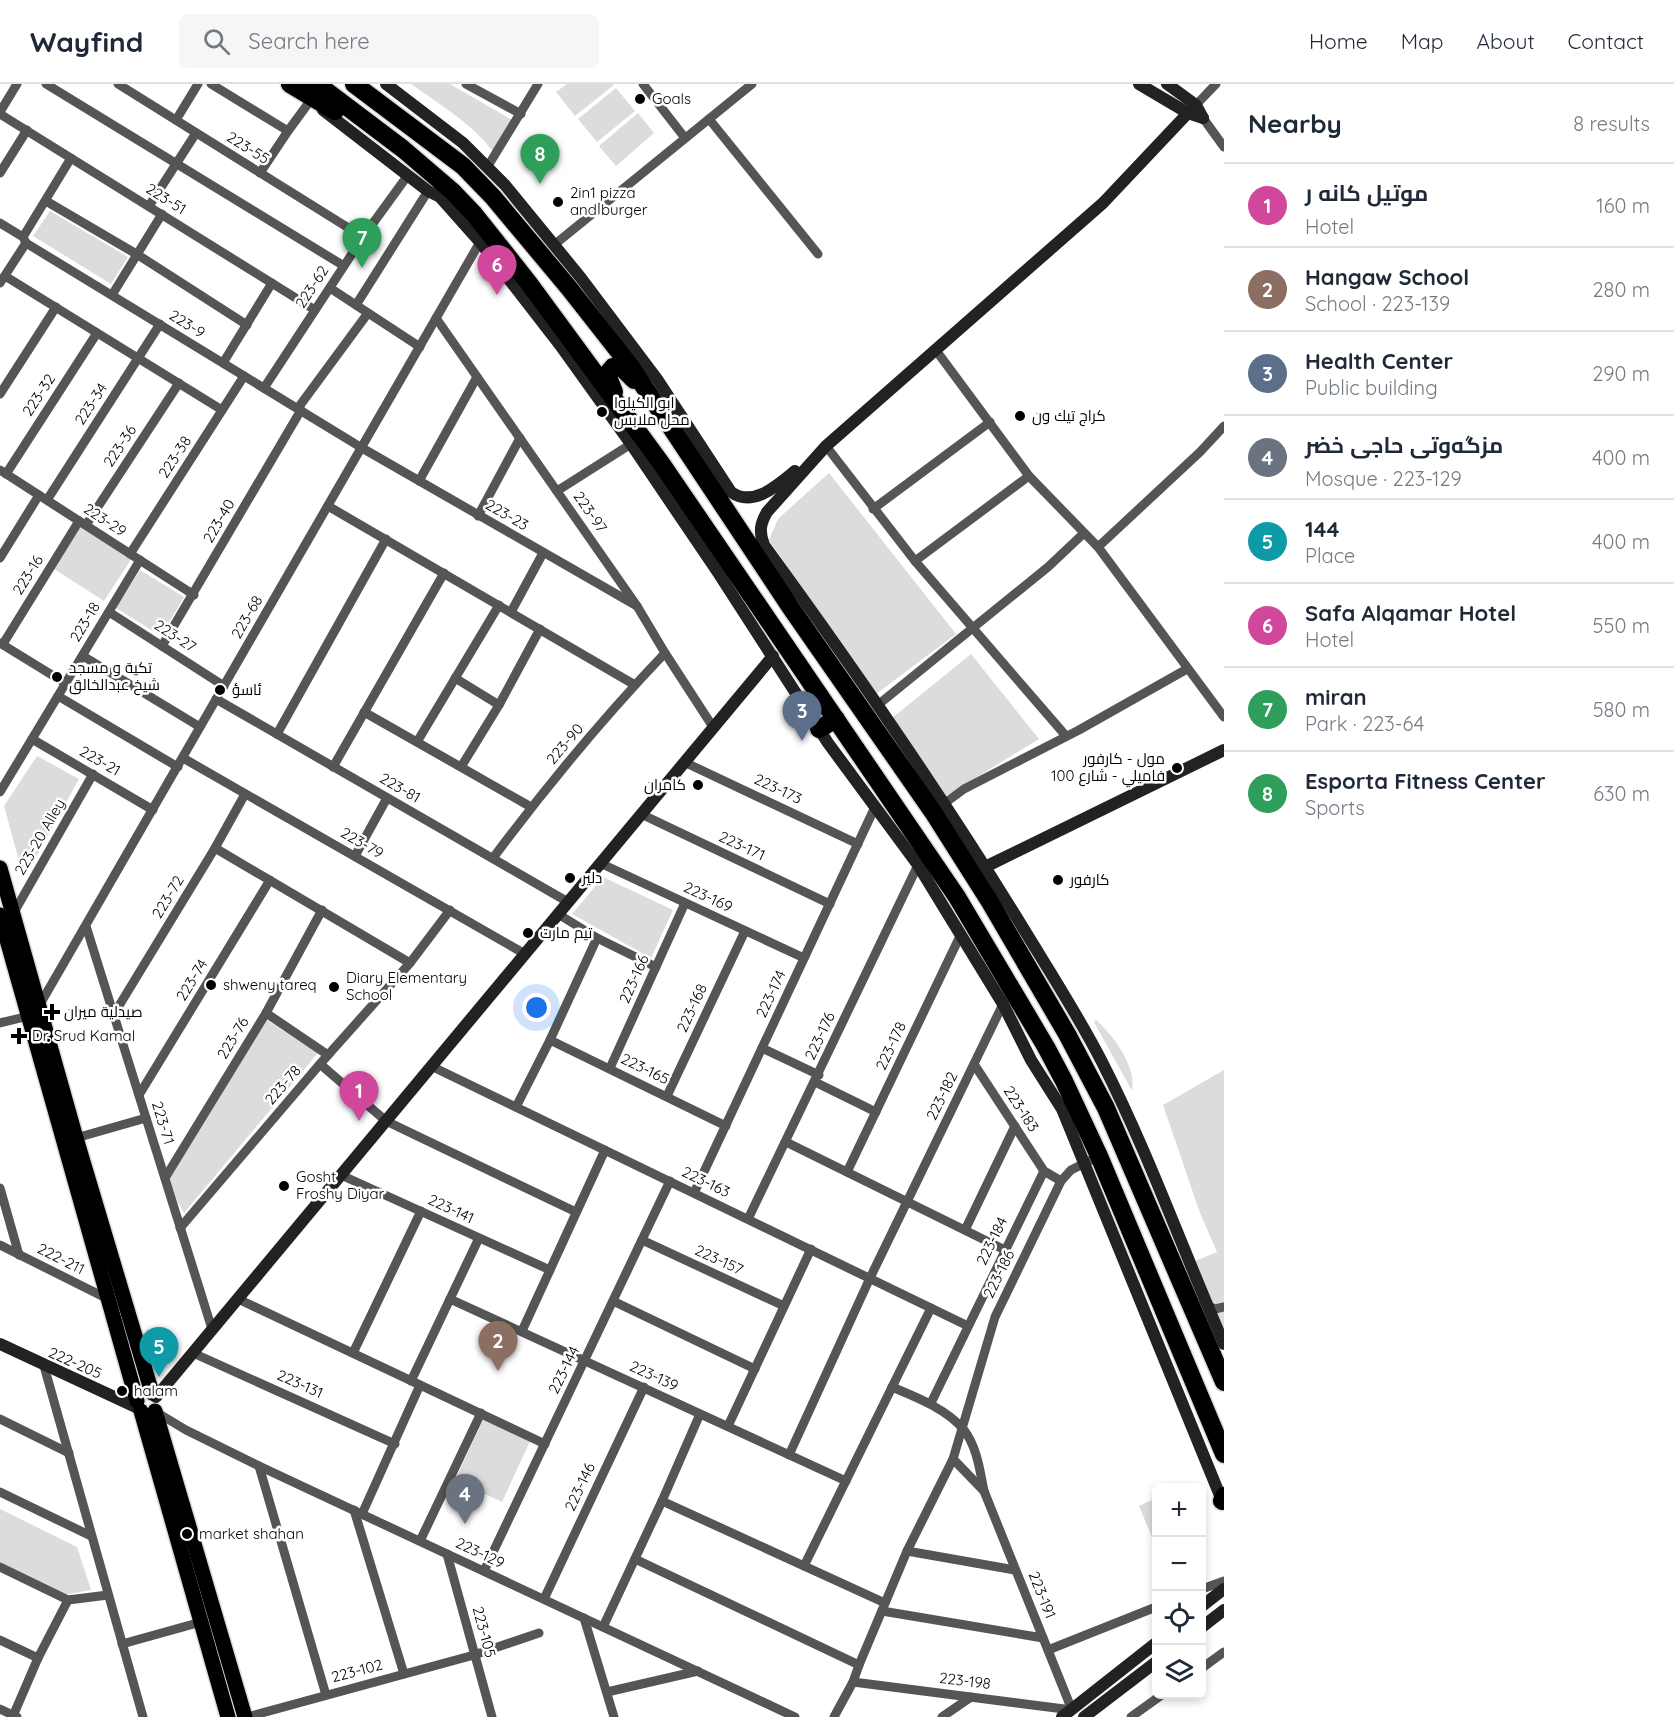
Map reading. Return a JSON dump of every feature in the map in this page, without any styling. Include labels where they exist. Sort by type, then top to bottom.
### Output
[{"type":"highway","points":[[359,86],[475,162],[499,191],[576,288],[719,489],[939,808],[997,899],[1067,1035],[1114,1105],[1188,1300],[1222,1379]]},
{"type":"highway","points":[[305,90],[452,191],[474,214],[545,304],[629,419],[711,549],[836,719],[949,901],[1046,1047],[1092,1159],[1142,1262],[1224,1454]]},
{"type":"highway","points":[[545,304],[579,338],[590,343],[596,338],[597,332],[576,288]]},
{"type":"highway","points":[[629,419],[608,379],[608,371],[614,366],[624,369],[663,413]]},
{"type":"highway","points":[[819,729],[836,719]]},
{"type":"highway","points":[[1142,1262],[1174,1310],[1183,1309],[1188,1300]]},
{"type":"highway","points":[[1178,1346],[1184,1338],[1193,1337],[1198,1341],[1222,1379]]},
{"type":"main road","points":[[0,868],[6,914],[34,1011],[108,1299],[147,1404],[246,1717]]},
{"type":"main road","points":[[34,1011],[76,1138],[147,1404],[201,1622],[228,1717]]},
{"type":"street","points":[[0,113],[17,84]]},
{"type":"street","points":[[46,84],[344,266]]},
{"type":"street","name":"223-55","points":[[118,84],[363,237]]},
{"type":"street","points":[[176,120],[198,84]]},
{"type":"street","points":[[211,84],[288,130]]},
{"type":"street","points":[[386,84],[475,162],[521,114],[538,84]]},
{"type":"street","points":[[466,84],[521,114]]},
{"type":"street","points":[[643,84],[685,138]]},
{"type":"street","points":[[554,245],[752,84]]},
{"type":"street","points":[[1139,84],[1167,100],[1192,109]]},
{"type":"street","points":[[499,191],[554,245],[576,288],[675,404],[719,489],[747,498],[760,495],[781,483],[823,449],[1102,203],[1216,84]]},
{"type":"street","points":[[1167,100],[1170,86]]},
{"type":"street","points":[[1170,86],[1203,118],[1224,147]]},
{"type":"street","points":[[260,173],[288,130],[305,90]]},
{"type":"street","name":"223-51","points":[[0,113],[315,310]]},
{"type":"street","points":[[709,119],[818,254]]},
{"type":"street","points":[[0,173],[27,130]]},
{"type":"street","points":[[149,206],[196,133]]},
{"type":"street","points":[[392,151],[408,175],[428,191],[440,197],[480,242],[567,354],[631,444],[711,549],[773,656],[819,729],[918,865],[949,901],[961,934],[1003,1004],[1031,1060],[1092,1159],[1223,1501]]},
{"type":"street","points":[[71,158],[1,280],[56,308],[222,410]]},
{"type":"street","name":"223-62","points":[[264,388],[363,237],[408,175]]},
{"type":"street","points":[[356,305],[428,191]]},
{"type":"street","points":[[46,201],[138,255],[247,325]]},
{"type":"street","points":[[112,295],[162,214]]},
{"type":"street","name":"223-9","points":[[0,223],[112,295],[362,448]]},
{"type":"street","name":"223-68","points":[[34,1011],[86,926],[480,242]]},
{"type":"street","points":[[223,363],[272,283]]},
{"type":"street","points":[[330,288],[420,347]]},
{"type":"street","points":[[0,394],[56,308]]},
{"type":"street","name":"223-40","points":[[162,646],[194,595],[299,409],[368,313]]},
{"type":"street","name":"223-97","points":[[436,318],[637,606],[664,653],[714,727]]},
{"type":"street","name":"223-34","points":[[0,558],[139,358],[160,324]]},
{"type":"street","name":"223-32","points":[[3,472],[97,333]]},
{"type":"street","points":[[935,349],[1029,476],[1083,534],[1098,546],[1224,717]]},
{"type":"street","name":"223-38","points":[[130,554],[244,376]]},
{"type":"street","points":[[419,481],[477,377]]},
{"type":"street","name":"223-36","points":[[83,523],[179,383]]},
{"type":"street","points":[[873,509],[990,422]]},
{"type":"street","points":[[1098,546],[1200,452],[1224,426]]},
{"type":"street","points":[[478,516],[520,438]]},
{"type":"street","points":[[557,492],[631,444]]},
{"type":"street","name":"223-23","points":[[362,448],[637,606]]},
{"type":"street","points":[[823,449],[915,561],[1066,736]]},
{"type":"street","points":[[823,449],[766,512],[760,525],[764,545],[797,604],[879,704],[896,745]]},
{"type":"street","name":"223-29","points":[[3,472],[194,595]]},
{"type":"street","points":[[915,561],[1029,476]]},
{"type":"street","points":[[328,506],[635,685]]},
{"type":"street","name":"223-16","points":[[2,647],[83,523]]},
{"type":"street","points":[[879,704],[1048,567],[1083,534]]},
{"type":"street","points":[[277,734],[386,539]]},
{"type":"street","points":[[511,612],[543,553]]},
{"type":"street","name":"223-18","points":[[0,792],[140,560]]},
{"type":"street","points":[[333,767],[444,573]]},
{"type":"street","points":[[417,742],[499,605]]},
{"type":"street","name":"223-27","points":[[109,612],[224,686]]},
{"type":"street","points":[[461,767],[499,705],[540,629]]},
{"type":"street","points":[[2,647],[65,683]]},
{"type":"street","name":"223-90","points":[[493,858],[531,807],[664,653]]},
{"type":"street","points":[[82,656],[200,727]]},
{"type":"street","points":[[147,1404],[193,1353],[773,656]]},
{"type":"street","points":[[997,899],[985,867],[939,808],[964,789],[1187,669]]},
{"type":"street","points":[[455,678],[499,705]]},
{"type":"street","points":[[58,696],[180,762]]},
{"type":"street","name":"223-81","points":[[216,699],[568,902]]},
{"type":"street","points":[[364,712],[531,807]]},
{"type":"street","name":"223-21","points":[[32,739],[153,810]]},
{"type":"street","points":[[985,867],[1224,750]]},
{"type":"street","name":"223-79","points":[[180,762],[245,794],[525,954]]},
{"type":"street","name":"223-173","points":[[684,762],[858,844]]},
{"type":"street","name":"223-20 Alley","points":[[6,914],[93,774]]},
{"type":"street","name":"223-72","points":[[114,1014],[215,848],[245,794]]},
{"type":"street","points":[[355,856],[387,798]]},
{"type":"street","name":"223-174","points":[[694,1193],[875,807]]},
{"type":"street","name":"223-171","points":[[641,814],[830,904]]},
{"type":"street","points":[[215,848],[410,963]]},
{"type":"street","name":"223-169","points":[[600,863],[804,958]]},
{"type":"street","name":"223-176","points":[[748,1219],[918,865]]},
{"type":"street","name":"223-74","points":[[139,1095],[270,880]]},
{"type":"street","name":"223-166","points":[[610,1068],[685,903]]},
{"type":"street","name":"223-76","points":[[165,1179],[266,1013],[322,910]]},
{"type":"street","name":"223-78","points":[[180,1228],[410,963],[450,910]]},
{"type":"street","points":[[558,914],[597,938],[656,967]]},
{"type":"street","name":"223-71","points":[[86,926],[213,1329]]},
{"type":"street","name":"223-168","points":[[667,1096],[745,932]]},
{"type":"street","name":"223-178","points":[[847,1172],[961,934]]},
{"type":"street","points":[[516,1107],[597,938]]},
{"type":"street","name":"223-182","points":[[789,1455],[870,1278],[1003,1004]]},
{"type":"street","points":[[0,1023],[34,1011]]},
{"type":"street","points":[[266,1013],[328,1055]]},
{"type":"street","name":"223-165","points":[[550,1040],[726,1126]]},
{"type":"street","points":[[762,1048],[876,1112]]},
{"type":"street","points":[[320,1064],[386,1121],[576,1212]]},
{"type":"street","name":"223-183","points":[[974,1064],[1044,1171]]},
{"type":"street","name":"223-163","points":[[431,1066],[968,1326]]},
{"type":"street","points":[[76,1138],[146,1118]]},
{"type":"street","points":[[965,1230],[1015,1126]]},
{"type":"street","points":[[786,1142],[1005,1250]]},
{"type":"street","points":[[1130,1143],[1207,1305],[1220,1325],[1224,1344]]},
{"type":"street","points":[[522,1331],[605,1150]]},
{"type":"street","name":"223-186","points":[[834,1717],[853,1682],[907,1551],[953,1459],[995,1317],[1061,1180],[1071,1170],[1092,1159]]},
{"type":"street","points":[[1044,1171],[1061,1180]]},
{"type":"street","name":"223-184","points":[[931,1403],[1044,1171]]},
{"type":"street","name":"223-141","points":[[340,1175],[549,1270]]},
{"type":"street","name":"223-144","points":[[484,1571],[670,1181]]},
{"type":"street","points":[[0,1188],[19,1255]]},
{"type":"street","points":[[353,1353],[420,1211]]},
{"type":"street","points":[[404,1674],[358,1512],[395,1444],[416,1383],[450,1299],[479,1238]]},
{"type":"street","name":"223-157","points":[[642,1240],[784,1306]]},
{"type":"street","name":"222-211","points":[[0,1245],[108,1299]]},
{"type":"street","points":[[728,1426],[810,1250]]},
{"type":"street","points":[[238,1299],[545,1444]]},
{"type":"street","name":"223-139","points":[[450,1299],[846,1481]]},
{"type":"street","points":[[613,1301],[755,1369]]},
{"type":"street","points":[[1207,1305],[1215,1309],[1224,1307]]},
{"type":"street","points":[[804,1566],[931,1308]]},
{"type":"street","name":"222-205","points":[[0,1344],[44,1366],[147,1404]]},
{"type":"street","name":"223-131","points":[[193,1353],[395,1444]]},
{"type":"street","points":[[44,1366],[143,1717]]},
{"type":"street","points":[[892,1387],[931,1403],[963,1429],[977,1458],[984,1491]]},
{"type":"street","name":"223-146","points":[[544,1599],[644,1388]]},
{"type":"street","name":"223-129","points":[[147,1404],[186,1430],[259,1466],[795,1717]]},
{"type":"street","points":[[420,1541],[481,1413]]},
{"type":"street","points":[[603,1627],[700,1414]]},
{"type":"street","points":[[0,1419],[69,1453]]},
{"type":"street","points":[[953,1459],[984,1491]]},
{"type":"street","points":[[259,1466],[326,1695]]},
{"type":"street","name":"223-191","points":[[984,1491],[1048,1650],[1067,1714]]},
{"type":"street","points":[[0,1492],[91,1536]]},
{"type":"street","points":[[662,1501],[804,1566],[883,1607],[1043,1638]]},
{"type":"street","points":[[907,1551],[1015,1570]]},
{"type":"street","name":"223-105","points":[[447,1554],[492,1717]]},
{"type":"street","points":[[635,1559],[859,1665]]},
{"type":"street","points":[[0,1567],[68,1600],[108,1594]]},
{"type":"street","points":[[1206,1588],[1224,1581]]},
{"type":"street","points":[[1206,1603],[1224,1589]]},
{"type":"street","points":[[0,1709],[15,1716],[38,1658],[68,1600]]},
{"type":"street","points":[[1048,1650],[1152,1609]]},
{"type":"street","points":[[1206,1624],[1224,1610]]},
{"type":"street","points":[[584,1618],[614,1717]]},
{"type":"street","points":[[122,1644],[201,1622]]},
{"type":"street","name":"223-102","points":[[246,1717],[474,1655],[539,1633]]},
{"type":"street","points":[[0,1640],[38,1658]]},
{"type":"street","points":[[1067,1714],[1154,1645]]},
{"type":"street","points":[[1206,1665],[1224,1652]]},
{"type":"street","points":[[1131,1664],[1141,1673]]},
{"type":"street","points":[[1084,1717],[1099,1712],[1152,1665]]},
{"type":"street","points":[[608,1692],[698,1671]]},
{"type":"street","name":"223-198","points":[[853,1682],[971,1697],[1067,1714]]},
{"type":"street","points":[[942,1717],[971,1697]]},
{"type":"street","points":[[1131,1717],[1157,1699]]},
{"type":"shaded area","points":[[411,84],[450,84],[512,120],[493,152],[466,123]]},
{"type":"shaded area","points":[[567,84],[614,85],[575,116],[556,92]]},
{"type":"shaded area","points":[[616,88],[635,111],[597,142],[578,119]]},
{"type":"shaded area","points":[[638,113],[654,133],[616,166],[599,146]]},
{"type":"shaded area","points":[[50,211],[128,257],[111,284],[33,236]]},
{"type":"shaded area","points":[[829,473],[956,634],[876,694],[769,540],[778,519]]},
{"type":"shaded area","points":[[79,525],[132,558],[104,601],[54,569]]},
{"type":"shaded area","points":[[140,570],[184,597],[161,636],[116,608]]},
{"type":"shaded area","points":[[971,654],[1039,739],[946,796],[892,718]]},
{"type":"shaded area","points":[[37,756],[79,779],[24,879],[4,806]]},
{"type":"shaded area","points":[[603,877],[673,910],[651,958],[572,914]]},
{"type":"shaded area","points":[[265,1019],[318,1053],[184,1213],[166,1181]]},
{"type":"shaded area","points":[[1096,1020],[1110,1034],[1122,1052],[1131,1072],[1132,1091],[1094,1022]]},
{"type":"shaded area","points":[[1224,1070],[1224,1330],[1195,1261],[1217,1252],[1200,1213],[1163,1105]]},
{"type":"shaded area","points":[[485,1416],[532,1437],[502,1502],[455,1480]]},
{"type":"shaded area","points":[[1152,1500],[1152,1537],[1139,1506]]},
{"type":"shaded area","points":[[0,1509],[77,1547],[91,1590],[64,1595],[0,1564]]},
{"type":"place","name":"Goals","points":[[640,99]]},
{"type":"place","name":"Esporta Fitness Center","points":[[540,184]]},
{"type":"place","name":"2in1 pizza and burger","points":[[558,202]]},
{"type":"place","name":"miran","points":[[362,268]]},
{"type":"place","name":"Safa Alqamar Hotel","points":[[497,295]]},
{"type":"place","name":"ابو الكيلوا محل ملابس","points":[[602,412]]},
{"type":"place","name":"كراج تيك ون","points":[[1020,416]]},
{"type":"place","name":"تكية و مسجد شيخ عبدالخالق","points":[[57,677]]},
{"type":"place","name":"ئاسؤ","points":[[220,690]]},
{"type":"place","name":"Health Center","points":[[802,741]]},
{"type":"place","name":"مول - كارفور فاميلي - شارع 100","points":[[1177,768]]},
{"type":"place","name":"كامران","points":[[698,785]]},
{"type":"place","name":"دلير","points":[[570,878]]},
{"type":"place","name":"کارفور","points":[[1058,880]]},
{"type":"place","name":"تیم مارت","points":[[528,933]]},
{"type":"place","name":"shweny tareq","points":[[211,985]]},
{"type":"place","name":"Diary Elementary School","points":[[334,987]]},
{"type":"place","name":"صيدلية ميران","points":[[52,1012]]},
{"type":"place","name":"Dr. Srud Kamal","points":[[19,1036]]},
{"type":"place","name":"موتيل كانه ر","points":[[359,1121]]},
{"type":"place","name":"Gosht Froshy Diyar","points":[[284,1186]]},
{"type":"place","name":"Hangaw School","points":[[498,1371]]},
{"type":"place","name":"144","points":[[159,1377]]},
{"type":"place","name":"halam","points":[[122,1391]]},
{"type":"place","name":"مزگه‌وتی حاجی خضر","points":[[465,1524]]},
{"type":"place","name":"market shahan","points":[[187,1534]]}]
